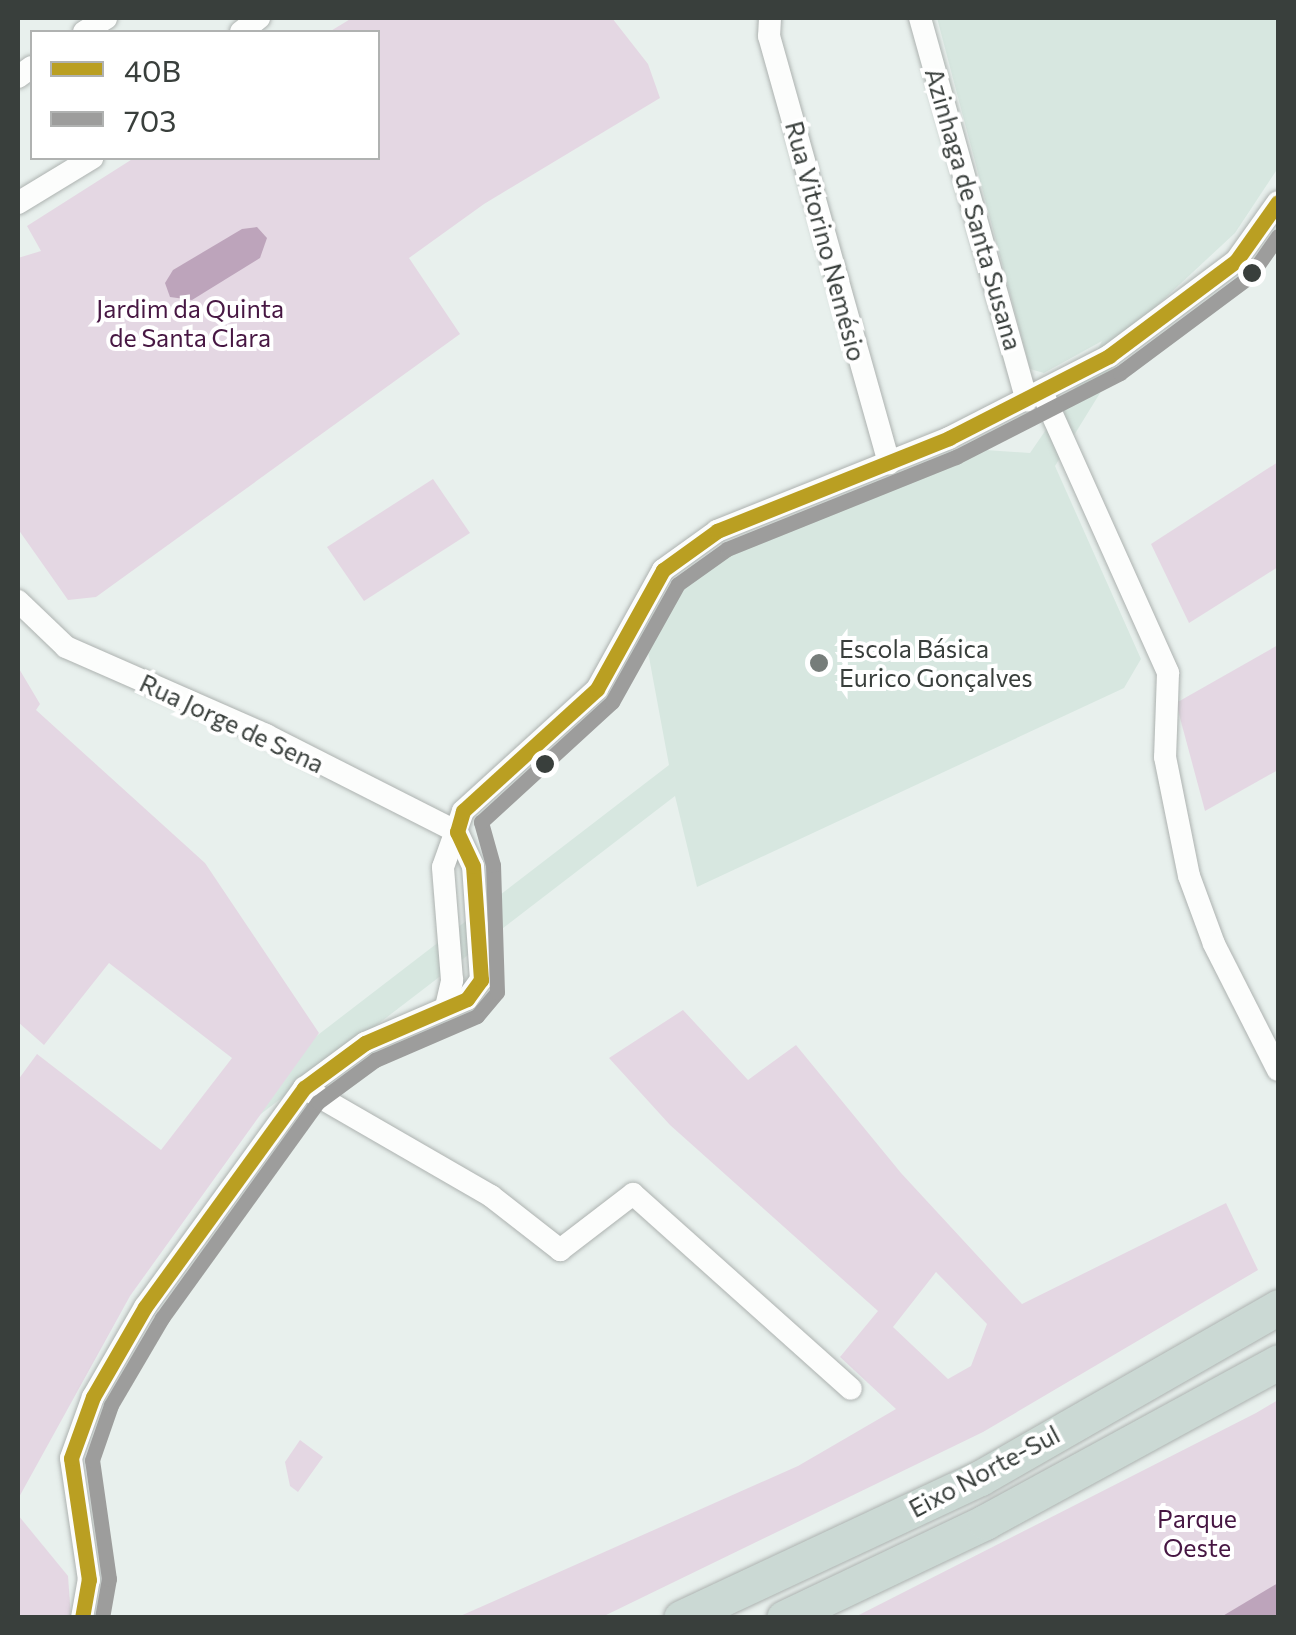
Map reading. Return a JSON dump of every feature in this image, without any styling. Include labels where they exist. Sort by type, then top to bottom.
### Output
[{"type":"highway","name":"Eixo Norte-Sul","points":[[681,1618],[980,1478],[1275,1308]]},
{"type":"highway","name":"Eixo Norte-Sul","points":[[784,1618],[985,1522],[1278,1362]]},
{"type":"street","name":"Rua Vitorino Nemésio","points":[[770,18],[770,36],[889,463]]},
{"type":"street","name":"Azinhaga de Santa Susana","points":[[920,18],[1034,396],[1168,673],[1164,757],[1189,876],[1214,944],[1278,1070]]},
{"type":"street","points":[[18,203],[89,160]]},
{"type":"street","points":[[82,1618],[88,1580],[71,1458],[93,1397],[144,1306],[304,1088],[365,1043],[455,995],[442,867],[472,796],[547,739],[597,689],[643,598],[684,550],[889,463],[1034,396],[1108,356],[1236,261],[1278,202]]},
{"type":"street","name":"Rua Jorge de Sena","points":[[18,601],[66,647],[266,735],[457,832]]},
{"type":"street","points":[[304,1088],[491,1196],[560,1250],[577,1242],[633,1194],[851,1389]]},
{"type":"shaded area","points":[[937,18],[1278,18],[1278,168],[1235,233],[1150,312],[1055,466],[1141,659],[1124,688],[697,887],[675,796],[210,1153],[193,1131],[669,765],[646,641],[668,593],[702,559],[971,449],[1030,453],[1087,370],[1102,341],[1044,373],[1030,369]]},
{"type":"shaded area","points":[[257,227],[267,238],[260,258],[192,300],[170,297],[165,283],[173,270],[242,229]]},
{"type":"shaded area","points":[[1278,1583],[1278,1617],[1221,1617]]},
{"type":"green space","name":"Jardim da Quinta de Santa Clara","points":[[352,18],[612,18],[648,64],[660,98],[484,204],[409,258],[460,334],[96,597],[68,600],[18,529],[18,258],[41,251],[27,226],[131,160],[380,160],[380,30],[332,30]]},
{"type":"green space","points":[[1278,462],[1278,567],[1189,623],[1151,544]]},
{"type":"green space","points":[[433,479],[470,533],[364,601],[327,547]]},
{"type":"green space","points":[[1278,645],[1278,770],[1205,811],[1176,703]]},
{"type":"green space","points":[[18,667],[40,704],[36,710],[205,863],[319,1033],[130,1296],[18,1499],[18,1080],[37,1054],[161,1150],[232,1058],[109,963],[44,1045],[18,1022]]},
{"type":"green space","points":[[683,1010],[748,1080],[796,1045],[901,1173],[1022,1304],[1226,1203],[1258,1270],[983,1432],[602,1617],[458,1617],[798,1466],[896,1409],[840,1357],[878,1311],[670,1125],[609,1058]],"holes":[[[936,1272],[987,1324],[971,1366],[948,1379],[893,1327]]]},
{"type":"green space","name":"Parque Oeste","points":[[1278,1400],[1278,1617],[853,1618],[1256,1413]]},
{"type":"green space","points":[[300,1440],[323,1457],[298,1492],[290,1486],[285,1462]]},
{"type":"green space","points":[[18,1515],[68,1576],[71,1617],[18,1617]]},
{"type":"transit line","name":"40B","points":[[82,1618],[89,1580],[71,1458],[93,1397],[145,1307],[304,1088],[365,1043],[467,999],[481,980],[473,866],[457,832],[463,811],[597,689],[663,570],[717,531],[949,438],[1109,356],[1236,261],[1278,202]]},
{"type":"transit line","name":"703","points":[[102,1618],[109,1579],[92,1460],[111,1405],[162,1318],[318,1102],[375,1060],[477,1016],[497,992],[493,865],[481,822],[612,702],[678,584],[727,549],[956,457],[1120,373],[1250,276],[1278,236]]},
{"type":"place","name":"Escola Básica Eurico Gonçalves","points":[[819,663]]}]
